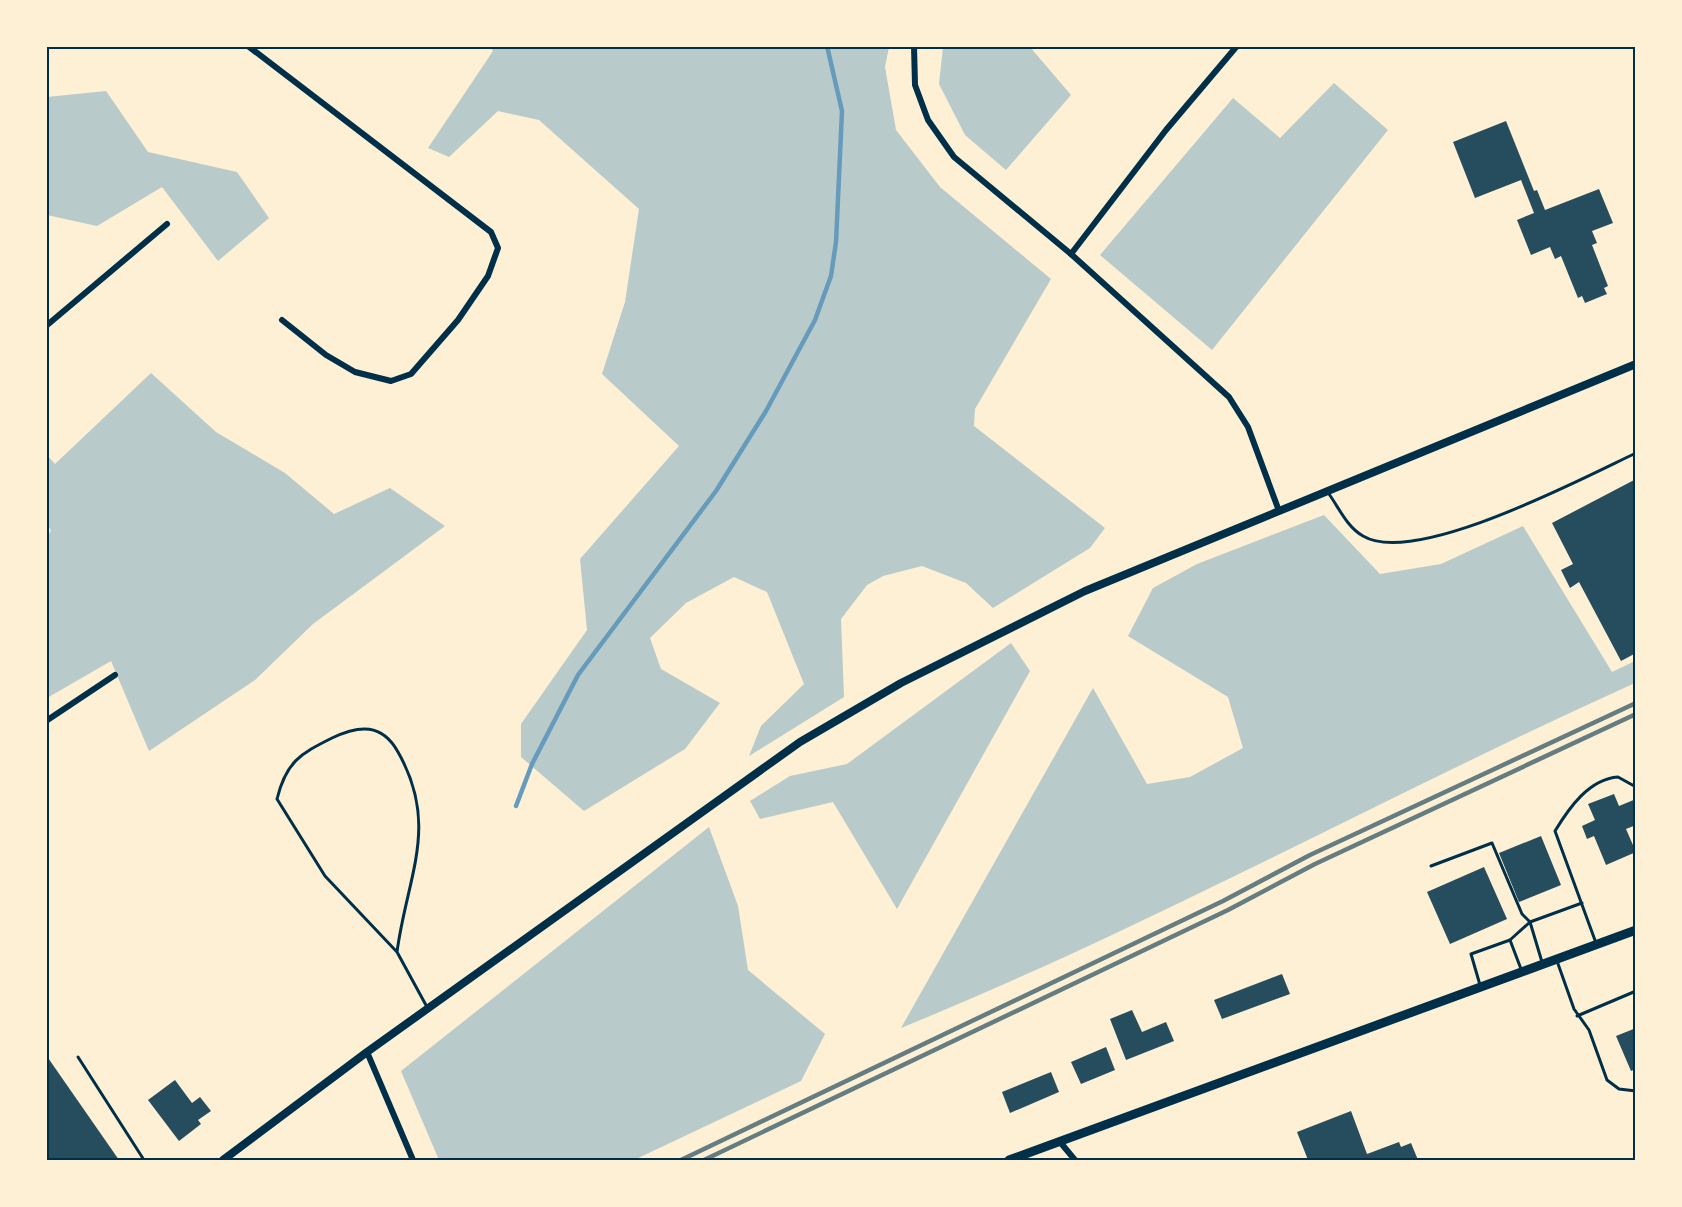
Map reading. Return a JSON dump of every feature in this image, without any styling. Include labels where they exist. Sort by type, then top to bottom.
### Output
[{"type":"main road","points":[[1009,1161],[1635,930]]},
{"type":"street","points":[[248,46],[484,226],[491,232],[498,248],[488,276],[458,320],[411,374],[391,381],[355,372],[326,355],[282,320]]},
{"type":"street","points":[[914,46],[915,85],[928,120],[954,157],[1071,254],[1229,397],[1248,427],[1279,511]]},
{"type":"street","points":[[1071,254],[1166,130],[1237,46]]},
{"type":"street","points":[[46,326],[167,224]]},
{"type":"street","points":[[223,1161],[428,1008],[820,730],[901,683],[1085,591],[1635,364]]},
{"type":"street","points":[[46,721],[115,675]]},
{"type":"street","points":[[368,1052],[413,1161]]},
{"type":"street","points":[[1060,1142],[1075,1161]]},
{"type":"lane","points":[[1326,490],[1352,528],[1364,537],[1385,544],[1428,540],[1546,497],[1635,453]]},
{"type":"lane","points":[[397,952],[402,916],[417,861],[420,825],[418,799],[408,769],[392,740],[374,728],[348,731],[307,751],[282,775],[276,799],[325,876],[397,952],[428,1008]]},
{"type":"lane","points":[[1597,945],[1556,831],[1580,797],[1599,781],[1618,777],[1635,787]]},
{"type":"lane","points":[[1431,866],[1492,843],[1521,914],[1530,922],[1543,964]]},
{"type":"lane","points":[[1481,987],[1470,954],[1510,940],[1530,922],[1582,903]]},
{"type":"lane","points":[[1510,940],[1522,972]]},
{"type":"lane","points":[[1556,960],[1577,1016],[1589,1030],[1607,1080],[1619,1089],[1635,1090]]},
{"type":"lane","points":[[1577,1016],[1635,991]]},
{"type":"lane","points":[[78,1056],[144,1161]]},
{"type":"lane","points":[[1635,1136],[1635,1147]]},
{"type":"shaded area","points":[[490,47],[889,47],[885,67],[896,130],[940,187],[1051,279],[975,409],[974,426],[1105,528],[1090,548],[993,608],[966,583],[922,566],[883,576],[867,585],[841,619],[844,697],[749,756],[761,726],[804,684],[767,592],[734,577],[686,603],[650,638],[661,669],[720,703],[685,749],[584,811],[521,757],[521,724],[587,630],[580,559],[679,446],[602,374],[625,302],[639,209],[539,120],[498,111],[449,157],[428,148],[493,51]]},
{"type":"shaded area","points":[[943,47],[1030,47],[1071,95],[1006,170],[965,135],[939,84]]},
{"type":"shaded area","points":[[1334,83],[1388,130],[1212,350],[1100,255],[1233,98],[1280,138]]},
{"type":"shaded area","points":[[106,91],[148,152],[237,172],[269,218],[218,261],[162,187],[97,226],[47,215],[47,97]]},
{"type":"shaded area","points":[[151,373],[216,432],[285,473],[334,514],[390,488],[445,526],[313,624],[255,680],[149,751],[111,661],[47,698],[46,541],[51,530],[47,525],[46,454],[55,464]]},
{"type":"shaded area","points":[[1324,515],[1380,574],[1441,564],[1523,526],[1612,672],[1635,661],[1635,683],[1452,769],[1087,947],[901,1028],[1093,688],[1147,784],[1190,777],[1243,748],[1228,697],[1128,636],[1153,588],[1197,564]]},
{"type":"shaded area","points":[[1011,643],[1030,671],[897,909],[833,802],[760,819],[750,801],[790,776],[847,764]]},
{"type":"shaded area","points":[[709,827],[738,906],[748,970],[825,1034],[801,1081],[634,1160],[439,1160],[401,1071]]},
{"type":"building","points":[[1506,121],[1534,191],[1537,190],[1545,210],[1599,189],[1613,223],[1592,231],[1597,243],[1592,245],[1608,286],[1604,288],[1607,294],[1585,303],[1582,296],[1578,298],[1561,256],[1555,259],[1550,247],[1531,255],[1517,220],[1534,213],[1521,180],[1475,198],[1453,142]]},
{"type":"building","points":[[1636,479],[1636,653],[1621,661],[1579,582],[1570,588],[1561,570],[1573,564],[1552,523]]},
{"type":"building","points":[[1614,794],[1619,806],[1636,799],[1636,825],[1626,829],[1636,852],[1606,865],[1594,836],[1587,839],[1582,826],[1595,820],[1588,804]]},
{"type":"building","points":[[1541,836],[1561,885],[1519,902],[1499,853]]},
{"type":"building","points":[[1484,867],[1507,919],[1450,944],[1427,892]]},
{"type":"building","points":[[1282,974],[1290,994],[1222,1019],[1214,1000]]},
{"type":"building","points":[[1132,1010],[1142,1032],[1166,1022],[1174,1041],[1126,1060],[1110,1019]]},
{"type":"building","points":[[1636,1028],[1636,1069],[1631,1071],[1616,1036]]},
{"type":"building","points":[[1106,1047],[1115,1070],[1081,1084],[1071,1062]]},
{"type":"building","points":[[46,1055],[119,1160],[46,1160]]},
{"type":"building","points":[[1051,1072],[1059,1092],[1010,1113],[1002,1092]]},
{"type":"building","points":[[175,1080],[192,1103],[200,1097],[211,1111],[198,1120],[201,1124],[179,1141],[148,1100]]},
{"type":"building","points":[[1351,1111],[1367,1154],[1399,1142],[1401,1147],[1411,1143],[1418,1160],[1308,1160],[1297,1132]]},
{"type":"waterway","points":[[516,806],[532,764],[578,675],[716,491],[766,411],[815,320],[831,276],[836,242],[842,111],[827,46]]},
{"type":"railway","points":[[681,1160],[1223,901],[1310,855],[1636,703]]},
{"type":"railway","points":[[704,1160],[1228,910],[1315,864],[1636,714]]}]
